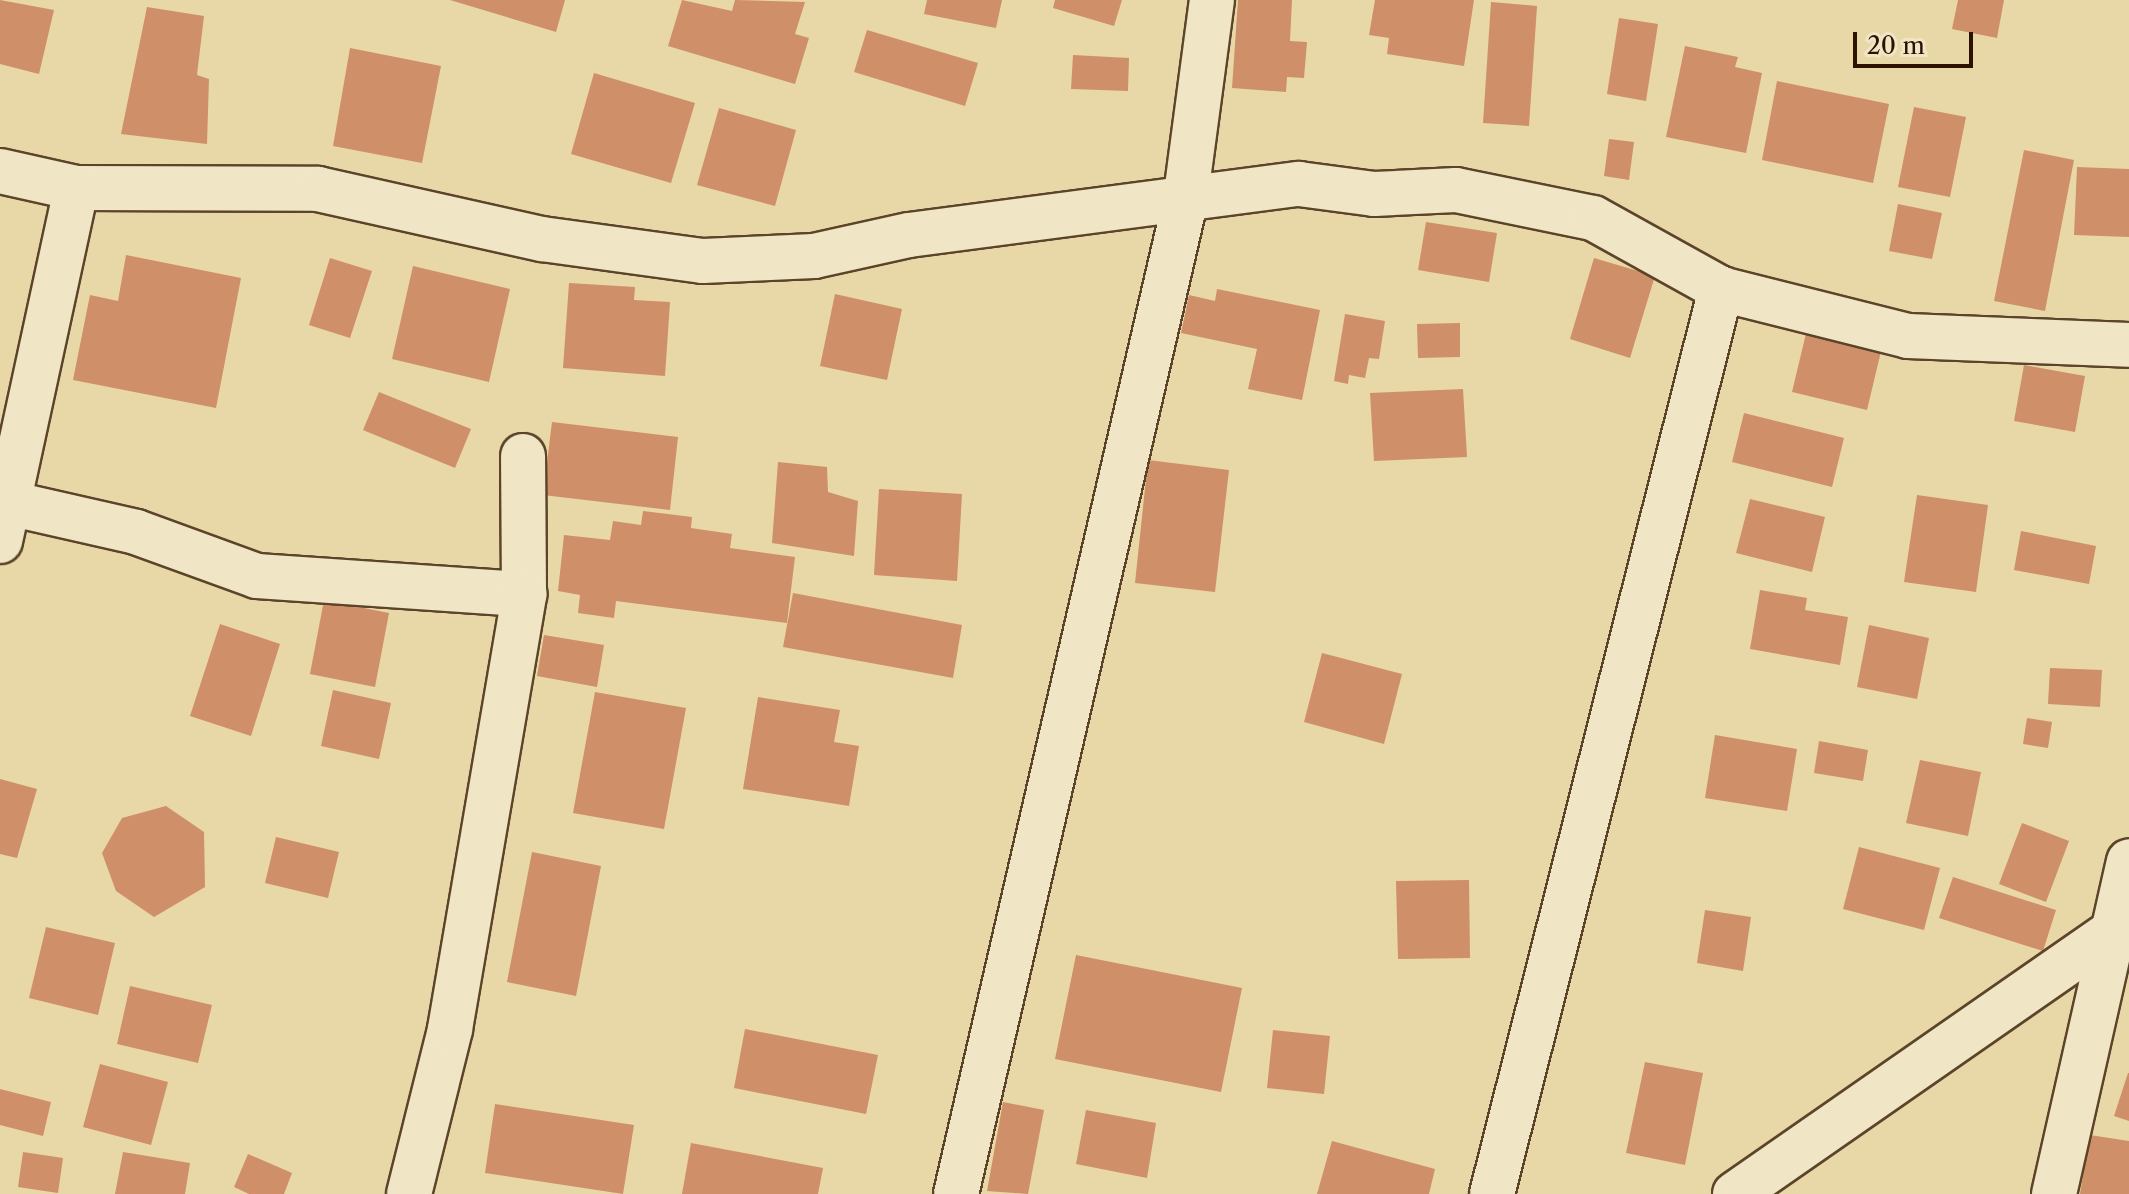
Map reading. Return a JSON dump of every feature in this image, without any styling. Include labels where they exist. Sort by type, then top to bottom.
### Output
[{"type":"street","points":[[956,1194],[1185,202],[1212,0]]},
{"type":"street","points":[[0,171],[76,188],[318,189],[542,239],[703,261],[814,256],[909,235],[1185,202],[1299,184],[1374,194],[1456,190],[1593,218],[1721,289],[1908,336],[2129,345]]},
{"type":"street","points":[[76,188],[3,515],[136,532],[257,576],[524,594]]},
{"type":"street","points":[[1492,1194],[1721,289]]},
{"type":"street","points":[[409,1194],[456,997],[524,594],[523,456]]},
{"type":"street","points":[[2054,1194],[2121,924],[2129,861]]},
{"type":"street","points":[[1735,1194],[2121,924]]},
{"type":"building","points":[[0,0],[54,10],[39,74],[0,64]]},
{"type":"building","points":[[450,0],[565,0],[556,32]]},
{"type":"building","points":[[682,0],[732,11],[735,0],[805,2],[795,34],[809,38],[795,84],[668,46]]},
{"type":"building","points":[[927,0],[1002,0],[996,28],[924,14]]},
{"type":"building","points":[[1055,0],[1122,0],[1114,26],[1053,8]]},
{"type":"building","points":[[1238,0],[1292,0],[1290,41],[1307,42],[1304,78],[1287,77],[1286,92],[1232,88]]},
{"type":"building","points":[[1375,0],[1474,0],[1464,66],[1387,54],[1389,38],[1369,35]]},
{"type":"building","points":[[1958,0],[2004,0],[1997,38],[1952,29]]},
{"type":"building","points":[[1491,2],[1537,6],[1529,126],[1483,123]]},
{"type":"building","points":[[147,7],[204,16],[197,75],[209,79],[207,144],[121,134]]},
{"type":"building","points":[[1619,18],[1658,24],[1646,101],[1607,94]]},
{"type":"building","points":[[867,30],[978,63],[965,106],[854,72]]},
{"type":"building","points":[[1685,46],[1738,57],[1735,67],[1762,73],[1746,153],[1666,137]]},
{"type":"building","points":[[350,48],[441,66],[422,163],[333,146]]},
{"type":"building","points":[[1073,55],[1129,58],[1128,91],[1071,89]]},
{"type":"building","points":[[594,73],[695,103],[671,183],[571,154]]},
{"type":"building","points":[[1777,81],[1889,104],[1873,183],[1762,160]]},
{"type":"building","points":[[1914,107],[1966,117],[1950,197],[1898,187]]},
{"type":"building","points":[[719,108],[796,130],[775,206],[697,185]]},
{"type":"building","points":[[1609,139],[1634,142],[1629,180],[1604,176]]},
{"type":"building","points":[[2024,150],[2074,160],[2045,311],[1994,301]]},
{"type":"building","points":[[2077,167],[2129,169],[2129,237],[2074,235]]},
{"type":"building","points":[[1898,204],[1942,213],[1932,259],[1889,251]]},
{"type":"building","points":[[1426,222],[1497,233],[1489,282],[1418,270]]},
{"type":"building","points":[[126,255],[241,278],[216,408],[73,380],[90,295],[118,301]]},
{"type":"building","points":[[330,258],[372,271],[350,338],[309,325]]},
{"type":"building","points":[[1594,258],[1655,276],[1630,358],[1570,339]]},
{"type":"building","points":[[413,266],[510,289],[489,382],[392,359]]},
{"type":"building","points":[[569,283],[635,287],[634,300],[670,302],[665,376],[563,368]]},
{"type":"building","points":[[1217,289],[1320,310],[1302,400],[1248,389],[1257,349],[1181,333],[1189,295],[1215,301]]},
{"type":"building","points":[[835,294],[902,309],[887,380],[820,366]]},
{"type":"building","points":[[1345,314],[1385,321],[1379,359],[1369,358],[1365,378],[1349,375],[1348,384],[1334,381]]},
{"type":"building","points":[[1460,323],[1460,357],[1418,358],[1417,324]]},
{"type":"building","points":[[1808,325],[1883,343],[1867,410],[1792,392]]},
{"type":"building","points":[[2024,365],[2085,376],[2075,432],[2014,421]]},
{"type":"building","points":[[1463,389],[1467,457],[1374,461],[1370,393]]},
{"type":"building","points":[[379,392],[471,429],[455,468],[363,430]]},
{"type":"building","points":[[1744,413],[1844,438],[1832,487],[1732,462]]},
{"type":"building","points":[[552,422],[678,437],[670,510],[543,495]]},
{"type":"building","points":[[1148,460],[1229,470],[1215,592],[1135,583]]},
{"type":"building","points":[[778,462],[827,467],[828,492],[858,501],[854,556],[772,543]]},
{"type":"building","points":[[879,489],[962,494],[957,581],[874,575]]},
{"type":"building","points":[[1917,495],[1988,505],[1976,592],[1904,582]]},
{"type":"building","points":[[1750,499],[1825,517],[1812,572],[1736,553]]},
{"type":"building","points":[[643,511],[692,517],[691,528],[732,534],[730,548],[795,557],[787,623],[616,601],[614,618],[578,613],[580,595],[558,591],[564,535],[610,540],[613,521],[641,525]]},
{"type":"building","points":[[2021,531],[2096,546],[2089,584],[2014,570]]},
{"type":"building","points":[[1760,590],[1807,598],[1805,610],[1848,617],[1840,665],[1750,649]]},
{"type":"building","points":[[793,593],[962,625],[953,678],[783,647]]},
{"type":"building","points":[[324,600],[389,613],[375,687],[310,674]]},
{"type":"building","points":[[220,624],[280,644],[251,736],[190,716]]},
{"type":"building","points":[[1869,625],[1929,638],[1917,699],[1857,687]]},
{"type":"building","points":[[544,635],[604,645],[597,687],[537,676]]},
{"type":"building","points":[[1322,653],[1402,674],[1384,744],[1304,722]]},
{"type":"building","points":[[2050,668],[2102,670],[2100,707],[2048,704]]},
{"type":"building","points":[[333,690],[391,703],[379,759],[321,746]]},
{"type":"building","points":[[595,692],[686,708],[664,829],[573,813]]},
{"type":"building","points":[[758,697],[840,710],[834,742],[859,746],[849,806],[743,789]]},
{"type":"building","points":[[2027,718],[2052,722],[2048,748],[2023,744]]},
{"type":"building","points":[[1715,735],[1797,749],[1787,811],[1705,798]]},
{"type":"building","points":[[1819,741],[1868,750],[1863,781],[1814,773]]},
{"type":"building","points":[[1920,760],[1981,772],[1968,836],[1906,823]]},
{"type":"building","points":[[0,779],[37,789],[17,858],[0,854]]},
{"type":"building","points":[[166,806],[204,832],[205,887],[154,917],[116,891],[102,853],[122,818]]},
{"type":"building","points":[[2022,823],[2069,841],[2046,902],[1999,884]]},
{"type":"building","points":[[276,837],[339,852],[328,898],[265,883]]},
{"type":"building","points":[[1859,847],[1940,868],[1924,930],[1843,909]]},
{"type":"building","points":[[532,852],[601,866],[576,996],[507,982]]},
{"type":"building","points":[[1953,877],[2056,910],[2043,951],[1939,918]]},
{"type":"building","points":[[1469,880],[1470,958],[1398,959],[1396,881]]},
{"type":"building","points":[[1705,910],[1751,917],[1743,971],[1697,963]]},
{"type":"building","points":[[46,927],[115,943],[98,1015],[29,998]]},
{"type":"building","points":[[1076,955],[1242,988],[1221,1092],[1055,1059]]},
{"type":"building","points":[[130,986],[212,1005],[198,1063],[117,1044]]},
{"type":"building","points":[[745,1029],[878,1055],[866,1114],[734,1088]]},
{"type":"building","points":[[1273,1030],[1330,1036],[1324,1094],[1267,1088]]},
{"type":"building","points":[[1645,1062],[1703,1073],[1685,1165],[1626,1153]]},
{"type":"building","points":[[100,1064],[168,1082],[151,1145],[83,1127]]},
{"type":"building","points":[[2129,1073],[2129,1121],[2114,1116]]},
{"type":"building","points":[[0,1089],[51,1102],[43,1136],[0,1125]]},
{"type":"building","points":[[1003,1102],[1044,1110],[1028,1194],[987,1191]]},
{"type":"building","points":[[495,1104],[634,1125],[623,1194],[485,1173]]},
{"type":"building","points":[[1086,1110],[1156,1123],[1147,1178],[1076,1164]]},
{"type":"building","points":[[2090,1135],[2129,1141],[2129,1194],[2080,1194]]},
{"type":"building","points":[[1332,1141],[1435,1169],[1429,1194],[1317,1194]]},
{"type":"building","points":[[691,1143],[823,1168],[818,1194],[682,1194]]},
{"type":"building","points":[[23,1152],[63,1158],[58,1193],[18,1187]]},
{"type":"building","points":[[123,1152],[190,1163],[185,1194],[115,1194]]},
{"type":"building","points":[[248,1154],[292,1173],[284,1194],[249,1194],[234,1187]]}]
